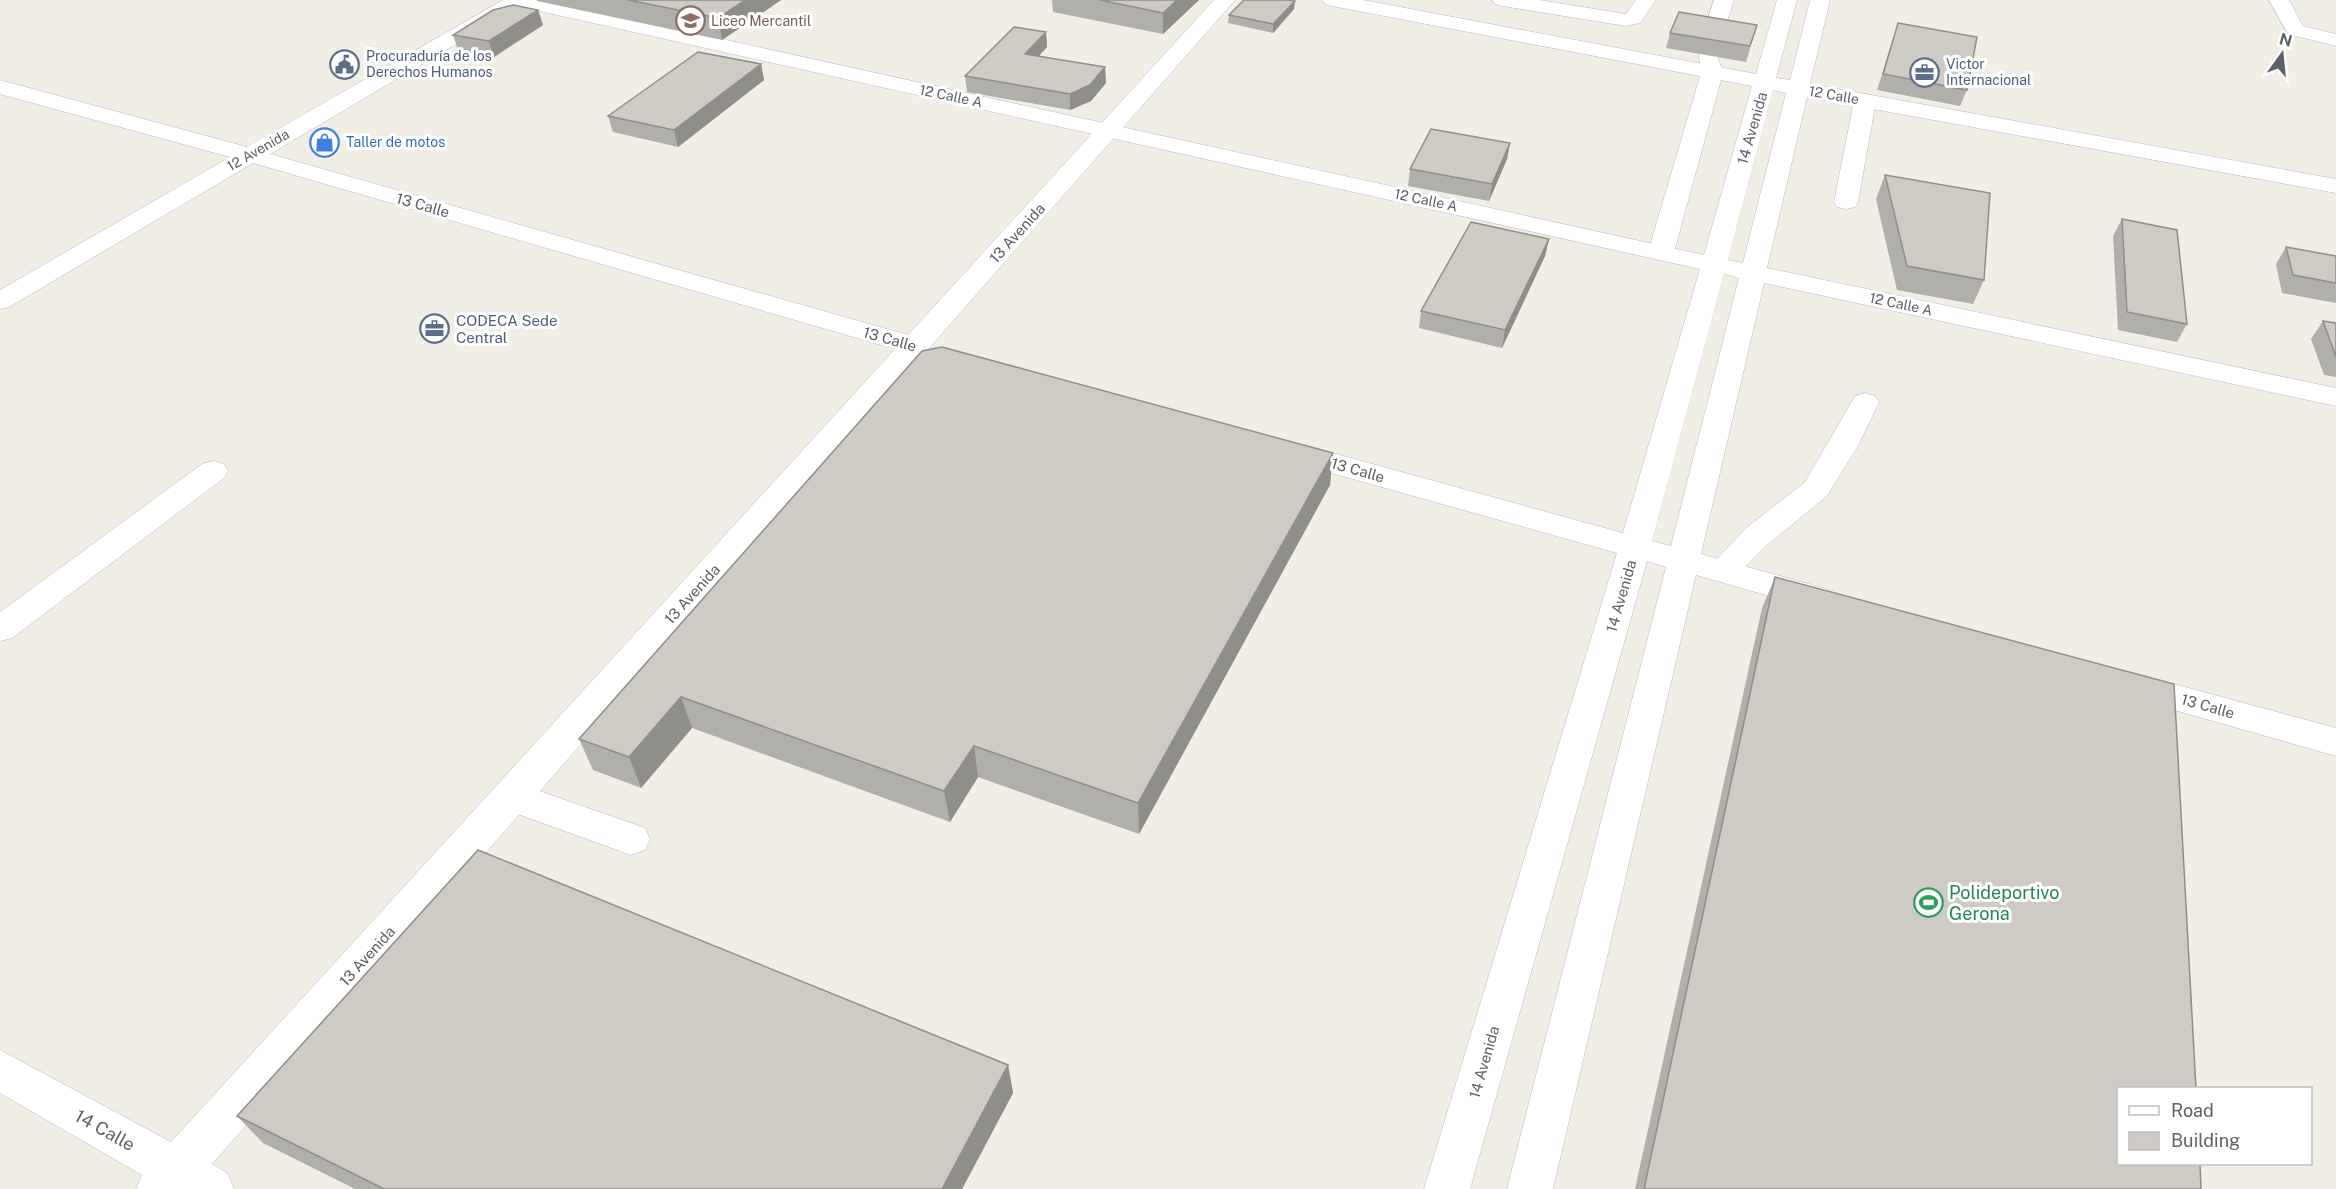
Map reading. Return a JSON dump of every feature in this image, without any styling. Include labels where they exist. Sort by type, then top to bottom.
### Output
[{"type":"street","name":"12 Calle A","points":[[517,0],[1754,273],[2336,397]]},
{"type":"street","name":"12 Avenida","points":[[0,301],[517,0]]},
{"type":"street","name":"13 Avenida","points":[[182,1183],[511,796],[930,350],[1108,130],[1226,0]]},
{"type":"street","name":"12 Calle","points":[[1332,0],[1710,64],[1765,83],[2336,186]]},
{"type":"street","points":[[1502,0],[1626,20],[1633,20],[1646,0]]},
{"type":"street","points":[[1713,33],[1724,0]]},
{"type":"street","name":"14 Avenida","points":[[1446,1189],[1635,547],[1787,0]]},
{"type":"street","points":[[1530,1189],[1820,0]]},
{"type":"street","points":[[2279,0],[2295,30],[2336,40]]},
{"type":"street","points":[[1661,252],[1710,64]]},
{"type":"street","name":"13 Calle","points":[[0,87],[249,155],[930,350]]},
{"type":"street","points":[[1846,202],[1865,101]]},
{"type":"street","points":[[1722,571],[1756,537],[1816,489],[1844,444],[1865,402]]},
{"type":"street","name":"13 Calle","points":[[1256,441],[1847,606]]},
{"type":"street","points":[[0,629],[213,471]]},
{"type":"street","name":"13 Calle","points":[[2097,676],[2336,742]]},
{"type":"street","points":[[511,796],[631,839]]},
{"type":"street","name":"14 Calle","points":[[0,1070],[182,1183]]},
{"type":"building","points":[[628,0],[745,0],[718,18]]},
{"type":"building","points":[[1100,0],[1177,0],[1163,13]]},
{"type":"building","points":[[1244,0],[1295,1],[1273,24],[1229,15]]},
{"type":"building","points":[[513,5],[538,10],[489,41],[453,35],[493,10]]},
{"type":"building","points":[[1679,12],[1757,25],[1750,46],[1670,33]]},
{"type":"building","name":"Victor Internacional","points":[[1898,23],[1977,37],[1967,90],[1883,74]]},
{"type":"building","points":[[1014,27],[1046,32],[1025,54],[1105,67],[1090,85],[1070,94],[965,76]]},
{"type":"building","points":[[698,52],[761,64],[674,130],[608,116]]},
{"type":"building","points":[[1431,129],[1510,143],[1492,184],[1410,169]]},
{"type":"building","points":[[1885,175],[1990,193],[1984,280],[1907,266]]},
{"type":"building","points":[[2122,219],[2177,230],[2187,324],[2127,312]]},
{"type":"building","points":[[1471,222],[1549,239],[1505,330],[1421,311]]},
{"type":"building","points":[[2286,247],[2336,256],[2336,283],[2293,275]]},
{"type":"building","points":[[2323,321],[2336,323],[2336,357]]},
{"type":"building","points":[[942,347],[1333,453],[1138,803],[974,746],[944,791],[681,697],[629,757],[579,739],[922,351]]},
{"type":"building","name":"Polideportivo Gerona","points":[[1775,577],[2174,684],[2196,1087],[2117,1087],[2117,1165],[2200,1165],[2201,1189],[1644,1189]]},
{"type":"building","points":[[478,850],[1008,1065],[942,1189],[384,1189],[237,1116]]},
{"type":"place","name":"Liceo Mercantil","points":[[690,21]]},
{"type":"place","name":"Procuraduría de los Derechos Humanos","points":[[345,64]]},
{"type":"place","name":"Victor Internacional","points":[[1925,72]]},
{"type":"place","name":"Taller de motos","points":[[325,142]]},
{"type":"place","name":"CODECA Sede Central","points":[[435,329]]},
{"type":"place","name":"Polideportivo Gerona","points":[[1928,902]]}]
